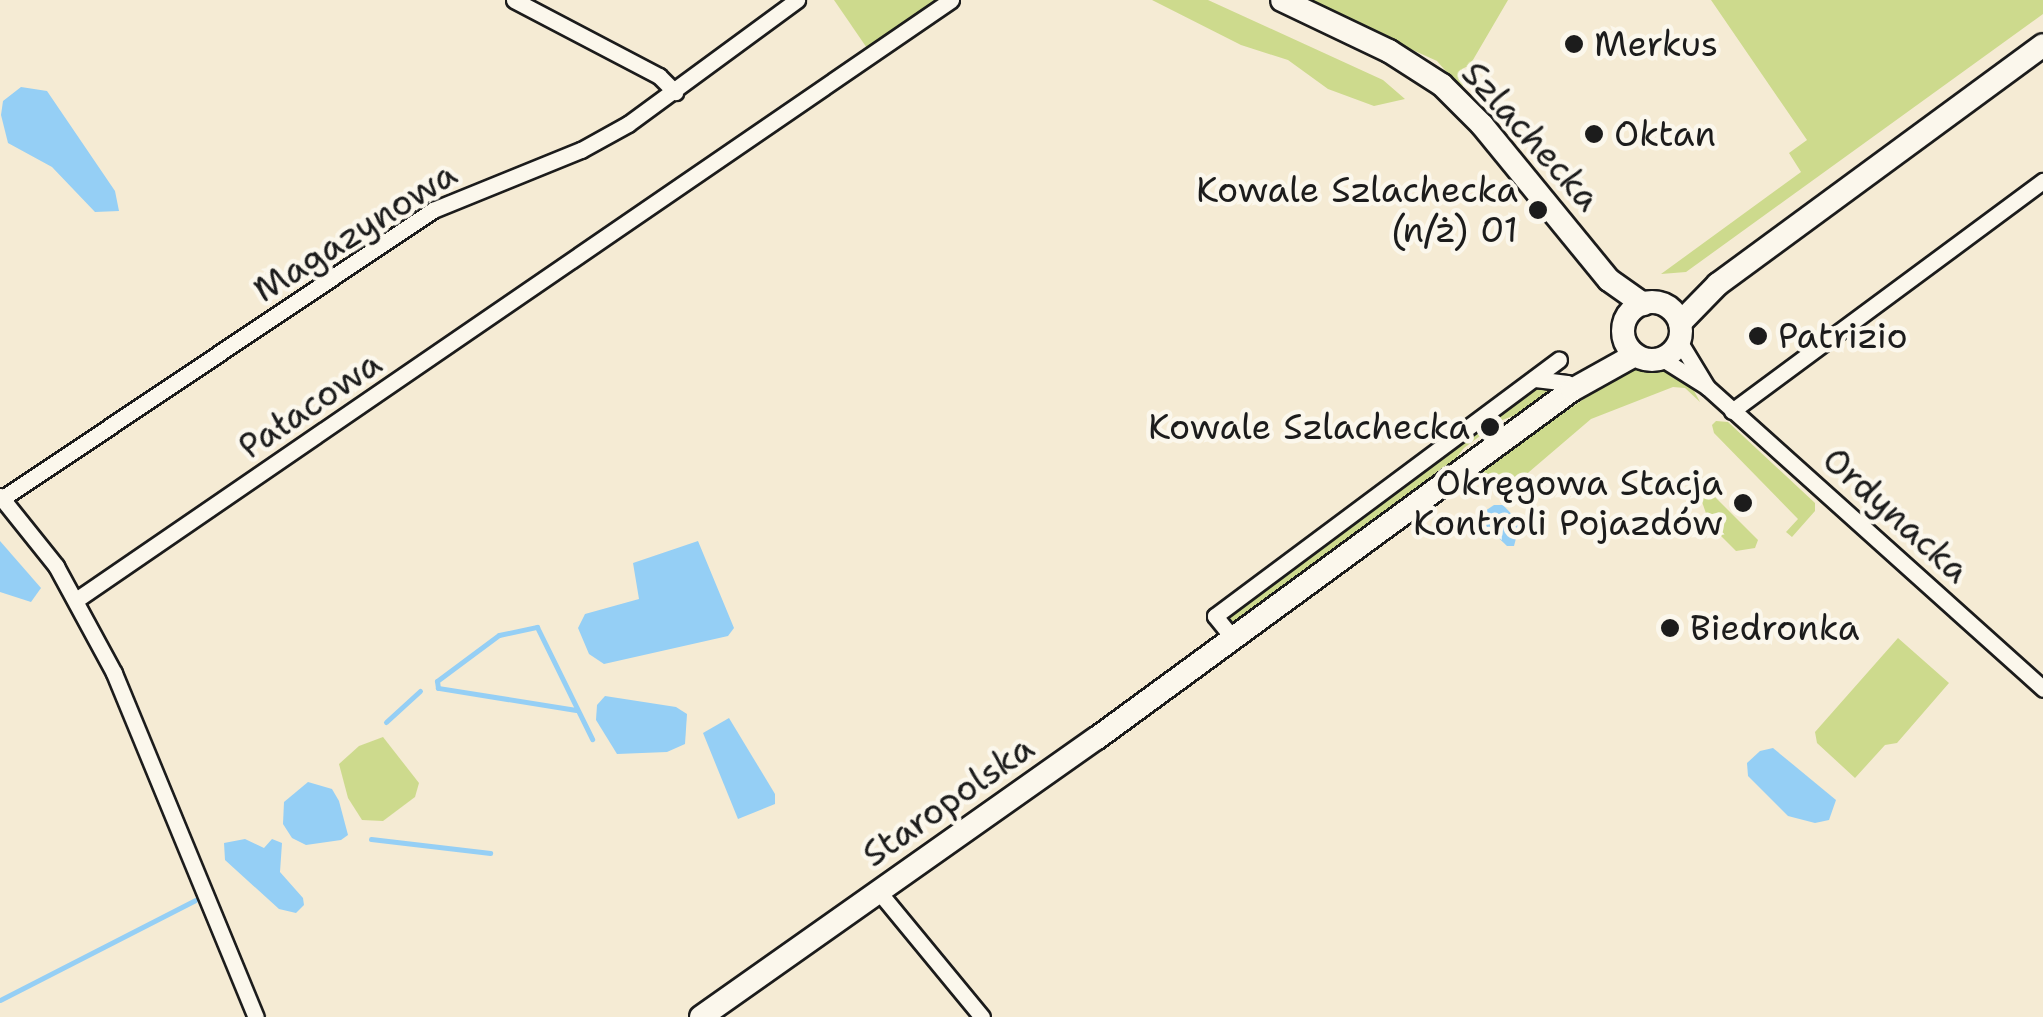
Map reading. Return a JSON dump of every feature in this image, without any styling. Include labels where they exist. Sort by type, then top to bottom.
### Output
[{"type":"main road","name":"Szlachecka","points":[[1282,0],[1389,51],[1442,86],[1482,124],[1650,326]]},
{"type":"main road","name":"Staropolska","points":[[701,1017],[1232,637],[1572,390],[1650,326],[1718,284],[2043,45]]},
{"type":"main road","points":[[1650,326],[1661,358]]},
{"type":"street","points":[[514,0],[659,76],[675,92]]},
{"type":"street","name":"Magazynowa","points":[[76,600],[56,566],[2,497],[433,210],[580,150],[675,92],[797,0]]},
{"type":"street","name":"Pałacowa","points":[[76,600],[951,0]]},
{"type":"street","points":[[1732,411],[2042,184]]},
{"type":"street","name":"Ordynacka","points":[[1650,326],[1732,411],[1912,567],[2043,689]]},
{"type":"street","name":"Ordynacka","points":[[1661,358],[1707,387]]},
{"type":"street","points":[[1232,637],[1216,616],[1558,360]]},
{"type":"street","points":[[1534,379],[1566,383],[1572,390]]},
{"type":"street","points":[[76,600],[174,809],[256,1017]]},
{"type":"street","points":[[879,892],[982,1017]]},
{"type":"green space","points":[[834,0],[942,0],[869,51]]},
{"type":"green space","points":[[1152,0],[1208,0],[1383,80],[1405,99],[1374,106],[1328,89],[1288,60],[1241,45]]},
{"type":"green space","points":[[1302,0],[1508,0],[1470,65],[1462,69],[1463,91],[1437,61]]},
{"type":"green space","points":[[1711,0],[2043,0],[2043,14],[1686,272],[1661,274],[1801,172],[1789,153],[1807,140]]},
{"type":"green space","points":[[1629,368],[1666,372],[1692,387],[1700,402],[1685,388],[1673,387],[1591,419],[1523,477],[1461,483]]},
{"type":"green space","points":[[1540,386],[1559,387],[1538,406],[1500,421],[1464,448],[1443,474],[1240,621],[1231,621],[1231,609]]},
{"type":"green space","points":[[1716,421],[1728,422],[1815,503],[1815,511],[1792,537],[1786,532],[1798,519],[1714,433],[1712,425]]},
{"type":"green space","points":[[1709,484],[1706,488],[1758,540],[1755,548],[1736,551],[1710,525],[1700,496],[1703,485]]},
{"type":"green space","points":[[1898,638],[1949,683],[1897,743],[1885,745],[1855,778],[1817,743],[1815,732]]},
{"type":"green space","points":[[383,737],[419,783],[415,797],[383,821],[362,820],[348,798],[339,764],[359,746]]},
{"type":"water","points":[[21,87],[47,91],[115,191],[119,211],[95,212],[52,167],[8,143],[1,115],[3,101]]},
{"type":"water","points":[[1494,505],[1503,505],[1520,523],[1514,546],[1507,546],[1484,524],[1482,513]]},
{"type":"water","points":[[0,541],[41,588],[31,602],[0,592]]},
{"type":"water","points":[[698,541],[734,628],[728,636],[604,664],[589,654],[578,628],[585,614],[639,599],[633,563]]},
{"type":"water","points":[[605,696],[676,707],[687,714],[685,744],[667,752],[617,754],[596,720],[597,705]]},
{"type":"water","points":[[729,718],[775,794],[775,804],[738,819],[703,733]]},
{"type":"water","points":[[1773,748],[1836,800],[1829,820],[1815,823],[1788,816],[1748,776],[1747,763],[1760,751]]},
{"type":"water","points":[[308,782],[332,789],[339,801],[348,835],[341,840],[306,845],[292,838],[283,824],[284,802]]},
{"type":"water","points":[[245,839],[264,848],[272,839],[282,843],[280,872],[303,898],[304,905],[296,913],[279,909],[225,860],[224,843]]},
{"type":"waterway","points":[[576,710],[438,688],[437,681],[499,635],[537,627],[592,739]]},
{"type":"waterway","points":[[386,722],[420,691]]},
{"type":"waterway","points":[[371,839],[490,853]]},
{"type":"waterway","points":[[0,1000],[195,900]]},
{"type":"place","name":"Merkus","points":[[1574,44]]},
{"type":"place","name":"Oktan","points":[[1594,134]]},
{"type":"place","name":"Kowale Szlachecka (n/ż) 01","points":[[1538,210]]},
{"type":"place","name":"Patrizio","points":[[1758,336]]},
{"type":"place","name":"Kowale Szlachecka","points":[[1490,427]]},
{"type":"place","name":"Okręgowa Stacja Kontroli Pojazdów","points":[[1743,503]]},
{"type":"place","name":"Biedronka","points":[[1670,628]]}]
